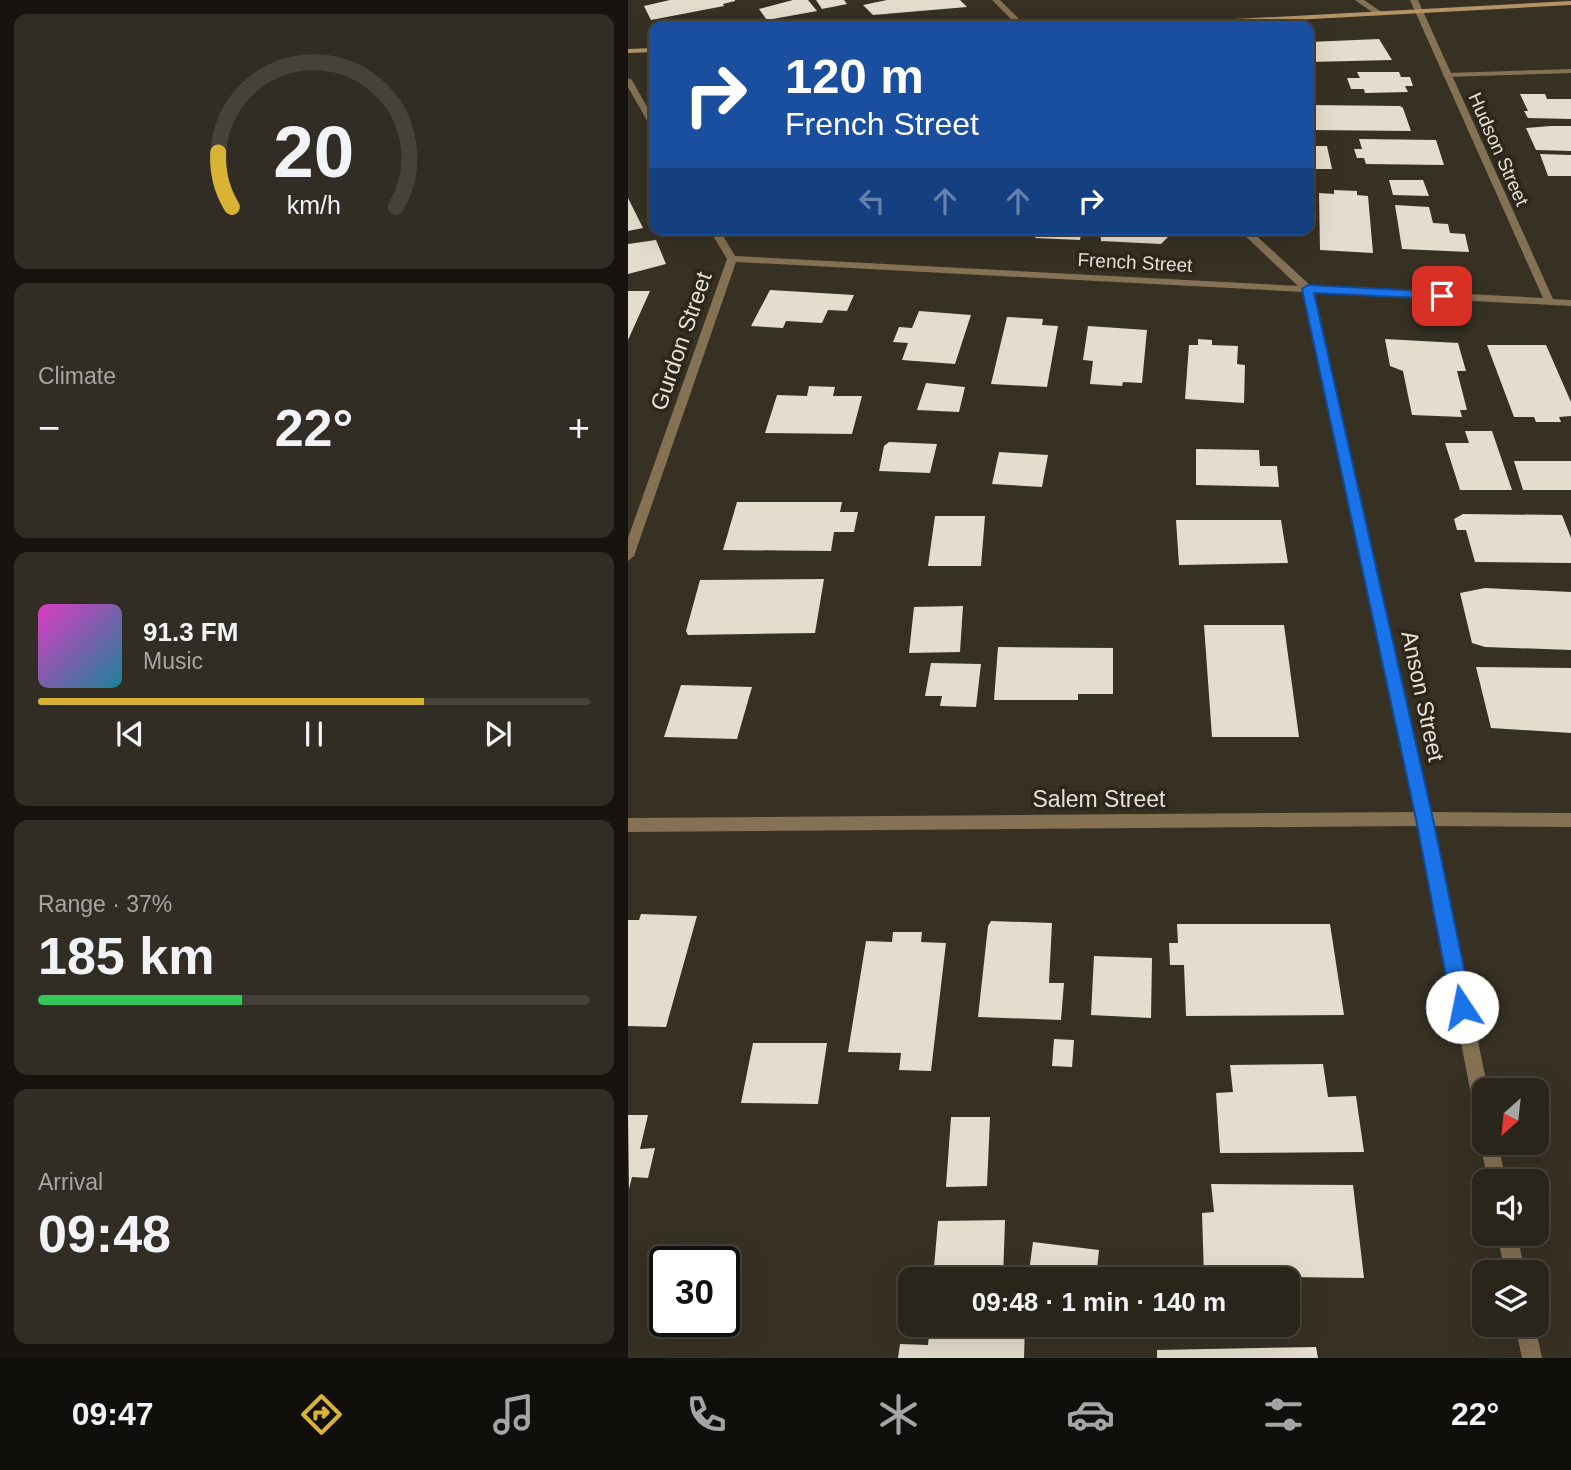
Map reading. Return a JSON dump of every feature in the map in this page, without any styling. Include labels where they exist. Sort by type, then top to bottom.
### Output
[{"type":"main road","points":[[1233,21],[1571,3]]},
{"type":"main road","points":[[628,51],[649,50]]},
{"type":"street","points":[[996,0],[1017,21]]},
{"type":"street","points":[[1359,0],[1379,13]]},
{"type":"street","name":"Hudson Street","points":[[1414,0],[1549,302]]},
{"type":"street","points":[[1446,75],[1571,71]]},
{"type":"street","points":[[628,80],[649,117]]},
{"type":"street","points":[[717,235],[732,260]]},
{"type":"street","points":[[1250,235],[1308,289]]},
{"type":"street","name":"French Street","points":[[732,260],[1571,303]]},
{"type":"street","name":"Gurdon Street","points":[[628,556],[732,260]]},
{"type":"street","name":"Anson Street","points":[[1308,289],[1425,819],[1477,1078]]},
{"type":"street","name":"Salem Street","points":[[628,825],[1571,820]]},
{"type":"street","points":[[1528,1337],[1532,1358]]},
{"type":"building","points":[[670,0],[735,1],[723,4],[724,6],[651,20],[644,6]]},
{"type":"building","points":[[793,0],[808,0],[817,11],[767,20],[759,9]]},
{"type":"building","points":[[816,0],[844,0],[847,4],[822,9]]},
{"type":"building","points":[[887,0],[960,0],[967,7],[873,15],[863,5]]},
{"type":"building","points":[[1379,39],[1392,60],[1314,62],[1314,42]]},
{"type":"building","points":[[1357,72],[1399,72],[1401,77],[1410,77],[1413,86],[1405,86],[1408,92],[1365,93],[1364,89],[1351,89],[1347,78],[1360,78]]},
{"type":"building","points":[[1520,94],[1545,94],[1547,99],[1571,99],[1571,119],[1528,118],[1524,111],[1528,111]]},
{"type":"building","points":[[1314,105],[1400,106],[1411,131],[1314,130]]},
{"type":"building","points":[[1571,126],[1571,151],[1536,150],[1526,128]]},
{"type":"building","points":[[1359,139],[1436,140],[1444,165],[1366,164],[1364,158],[1357,158],[1354,149],[1362,149]]},
{"type":"building","points":[[1314,146],[1327,146],[1332,169],[1314,169]]},
{"type":"building","points":[[1540,154],[1571,155],[1571,176],[1548,176]]},
{"type":"building","points":[[1389,180],[1423,180],[1429,196],[1393,195]]},
{"type":"building","points":[[1334,190],[1357,191],[1357,195],[1368,196],[1373,253],[1320,250],[1319,193],[1334,194]]},
{"type":"building","points":[[628,198],[643,228],[628,231]]},
{"type":"building","points":[[1395,205],[1429,207],[1433,223],[1448,224],[1450,233],[1465,234],[1469,252],[1402,249]]},
{"type":"building","points":[[1036,235],[1081,235],[1080,240],[1035,238]]},
{"type":"building","points":[[1100,235],[1168,235],[1161,244],[1101,241]]},
{"type":"building","points":[[656,240],[666,264],[628,274],[628,244]]},
{"type":"building","points":[[770,290],[854,295],[847,311],[828,310],[822,323],[786,321],[783,328],[751,326]]},
{"type":"building","points":[[628,291],[650,291],[628,340]]},
{"type":"building","points":[[919,311],[971,315],[955,364],[902,360],[908,343],[893,342],[899,327],[912,328]]},
{"type":"building","points":[[1007,317],[1043,319],[1042,325],[1058,326],[1047,387],[991,384]]},
{"type":"building","points":[[1088,326],[1147,330],[1142,383],[1123,382],[1122,386],[1090,384],[1093,361],[1083,360]]},
{"type":"building","points":[[1198,339],[1212,340],[1212,345],[1238,346],[1237,364],[1245,365],[1244,403],[1185,399],[1189,345],[1198,345]]},
{"type":"building","points":[[1385,339],[1458,343],[1466,371],[1457,371],[1467,410],[1460,410],[1462,417],[1412,415],[1403,371],[1390,366]]},
{"type":"building","points":[[1487,345],[1546,345],[1571,402],[1571,416],[1559,417],[1561,422],[1536,422],[1534,417],[1514,417]]},
{"type":"building","points":[[926,383],[965,387],[959,412],[917,410]]},
{"type":"building","points":[[809,386],[835,387],[833,396],[862,396],[852,434],[765,433],[777,395],[807,396]]},
{"type":"building","points":[[1465,431],[1492,431],[1512,490],[1460,490],[1445,443],[1469,443]]},
{"type":"building","points":[[889,442],[937,444],[930,473],[879,471],[884,446]]},
{"type":"building","points":[[1196,449],[1259,450],[1260,466],[1277,466],[1279,487],[1196,485]]},
{"type":"building","points":[[999,452],[1048,455],[1042,487],[992,484]]},
{"type":"building","points":[[1514,461],[1571,461],[1571,490],[1523,490]]},
{"type":"building","points":[[737,502],[842,502],[840,512],[858,512],[854,532],[834,532],[831,551],[723,550]]},
{"type":"building","points":[[1463,514],[1562,515],[1571,538],[1571,563],[1475,562],[1466,530],[1457,530],[1454,519]]},
{"type":"building","points":[[935,516],[985,516],[981,566],[928,566]]},
{"type":"building","points":[[1176,520],[1281,520],[1288,563],[1179,565]]},
{"type":"building","points":[[824,579],[815,633],[688,635],[686,631],[700,580]]},
{"type":"building","points":[[1485,588],[1571,592],[1571,650],[1485,647],[1472,643],[1460,593]]},
{"type":"building","points":[[963,606],[960,652],[909,653],[914,607]]},
{"type":"building","points":[[1204,625],[1284,625],[1299,737],[1212,737]]},
{"type":"building","points":[[998,647],[1113,648],[1113,694],[1078,694],[1078,700],[994,700]]},
{"type":"building","points":[[931,663],[981,664],[976,707],[940,706],[942,696],[925,696]]},
{"type":"building","points":[[1476,667],[1571,668],[1571,733],[1491,728]]},
{"type":"building","points":[[681,685],[752,687],[737,739],[664,737]]},
{"type":"building","points":[[641,914],[697,916],[666,1027],[628,1026],[628,920],[639,920]]},
{"type":"building","points":[[991,921],[1052,923],[1049,983],[1064,983],[1061,1020],[978,1017],[988,926]]},
{"type":"building","points":[[1177,924],[1330,924],[1344,1015],[1186,1016],[1184,965],[1170,965],[1169,943],[1178,943]]},
{"type":"building","points":[[893,932],[922,932],[921,942],[946,943],[931,1071],[899,1070],[901,1053],[848,1052],[866,941],[892,942]]},
{"type":"building","points":[[1094,956],[1152,958],[1151,1018],[1091,1015]]},
{"type":"building","points":[[1054,1039],[1074,1040],[1072,1067],[1052,1066]]},
{"type":"building","points":[[753,1043],[827,1043],[818,1104],[741,1103]]},
{"type":"building","points":[[1323,1064],[1328,1097],[1356,1096],[1364,1152],[1220,1153],[1216,1093],[1233,1092],[1230,1065]]},
{"type":"building","points":[[628,1115],[648,1115],[640,1149],[655,1148],[648,1178],[632,1177],[629,1189]]},
{"type":"building","points":[[951,1117],[990,1117],[987,1186],[946,1187]]},
{"type":"building","points":[[1211,1184],[1353,1185],[1364,1278],[1300,1277],[1300,1267],[1204,1267],[1202,1213],[1214,1212]]},
{"type":"building","points":[[1005,1220],[1003,1267],[934,1267],[938,1221]]},
{"type":"building","points":[[1033,1242],[1099,1250],[1097,1267],[1030,1267]]},
{"type":"building","points":[[929,1337],[1025,1337],[1024,1358],[898,1358],[900,1344],[928,1345]]},
{"type":"building","points":[[1316,1347],[1318,1358],[1157,1358],[1157,1350]]},
{"type":"route","points":[[1442,296],[1308,289],[1425,819],[1462,1007]]}]
